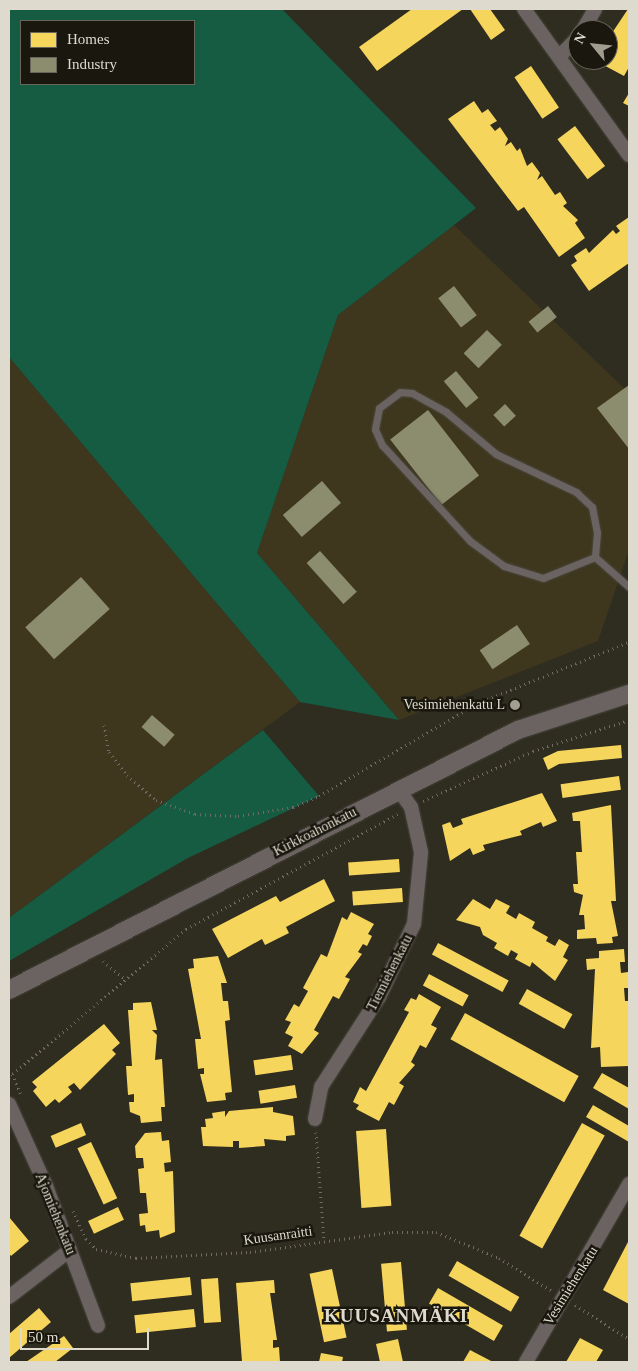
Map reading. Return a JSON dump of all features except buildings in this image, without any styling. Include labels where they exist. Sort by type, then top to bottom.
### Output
[{"type":"street","points":[[524,9],[629,156]]},
{"type":"street","points":[[589,20],[595,9]]},
{"type":"street","points":[[559,57],[568,48]]},
{"type":"street","name":"Kirkkoahonkatu","points":[[9,990],[398,789],[518,730],[629,694]]},
{"type":"street","name":"Tiemiehenkatu","points":[[315,1119],[321,1087],[379,997],[414,924],[421,852],[411,807],[398,789]]},
{"type":"street","name":"Ajomiehenkatu","points":[[9,1104],[70,1250],[98,1326]]},
{"type":"street","name":"Vesimiehenkatu","points":[[526,1362],[566,1299],[629,1184]]},
{"type":"street","points":[[9,1298],[70,1250]]},
{"type":"lane","points":[[412,393],[446,412],[496,454],[576,492],[592,507],[597,532],[595,558],[543,578],[504,566],[456,527],[382,445],[375,429],[379,408],[387,398],[412,393]]},
{"type":"lane","points":[[595,558],[629,587]]},
{"type":"path","points":[[104,725],[109,752],[127,776],[156,800],[195,814],[238,816],[293,807],[319,796],[478,703],[629,642]]},
{"type":"path","points":[[24,1100],[10,1075],[186,928],[411,807],[533,751],[629,720]]},
{"type":"path","points":[[88,949],[124,978]]},
{"type":"path","points":[[315,1119],[324,1241]]},
{"type":"path","name":"Kuusanraitti","points":[[70,1204],[86,1239],[96,1248],[124,1257],[250,1252],[324,1241],[436,1232],[499,1258],[629,1339]]},
{"type":"shaded area","points":[[454,225],[629,393],[629,550],[598,641],[399,720],[257,553],[338,315]]},
{"type":"shaded area","points":[[9,357],[300,702],[9,918]]},
{"type":"green space","points":[[9,9],[282,9],[476,208],[338,315],[257,553],[399,720],[300,702],[9,357]]},
{"type":"green space","points":[[263,730],[319,796],[188,858],[9,961],[9,918]]},
{"type":"place","name":"Vesimiehenkatu L","points":[[515,705]]},
{"type":"district","name":"KUUSANMÄKI","points":[[396,1316]]}]
